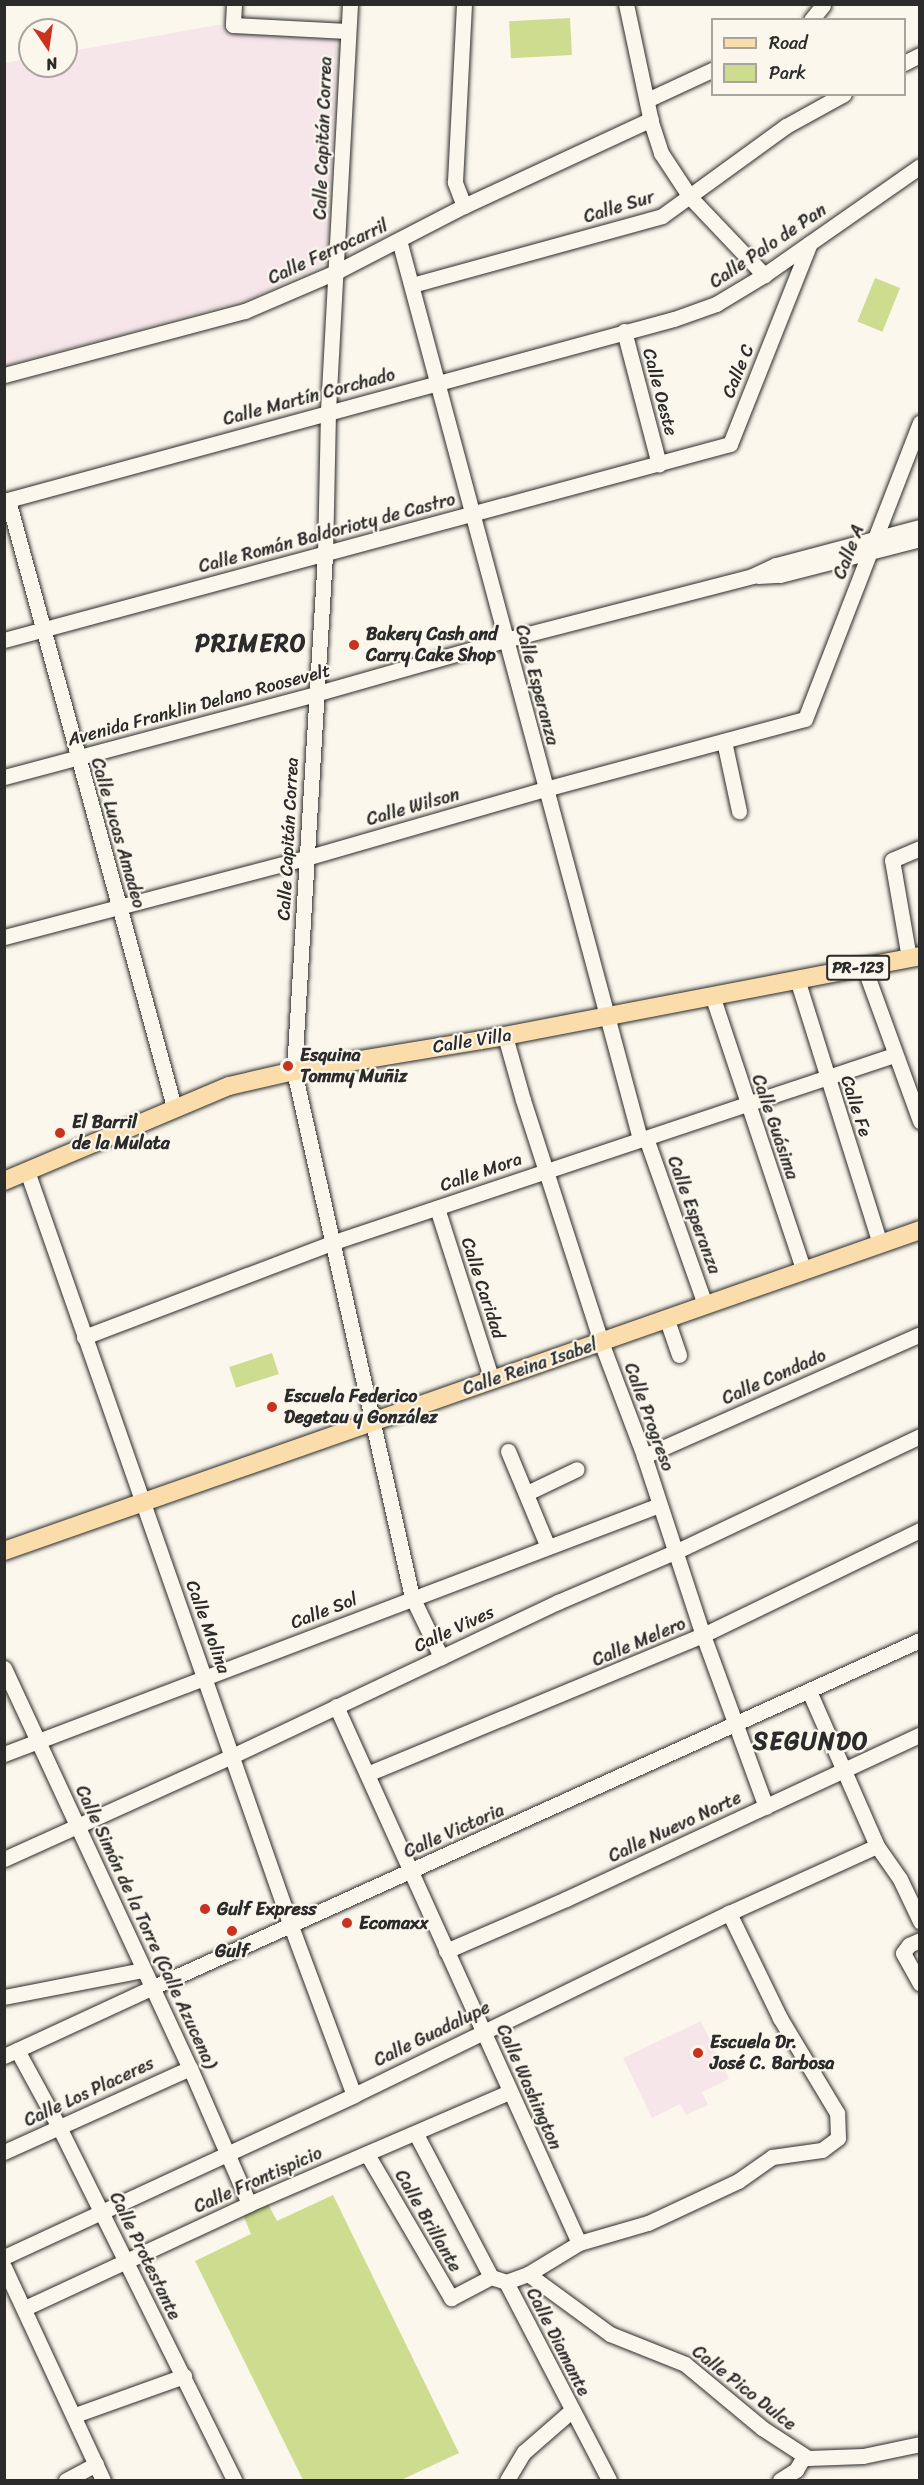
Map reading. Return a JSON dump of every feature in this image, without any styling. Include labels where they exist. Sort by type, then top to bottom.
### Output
[{"type":"main road","name":"Calle Villa","points":[[4,1181],[174,1107],[229,1086],[294,1071],[505,1036],[914,957]]},
{"type":"main road","name":"Calle Reina Isabel","points":[[4,1551],[920,1230]]},
{"type":"street","points":[[234,4],[233,25],[347,31]]},
{"type":"street","name":"Calle Capitán Correa","points":[[350,4],[338,271],[328,412],[324,555],[294,1071],[371,1424],[412,1597],[441,1657]]},
{"type":"street","points":[[464,4],[455,182],[464,206]]},
{"type":"street","points":[[626,4],[651,119],[661,153],[690,197],[764,275]]},
{"type":"street","points":[[813,18],[823,5]]},
{"type":"street","points":[[906,62],[920,54]]},
{"type":"street","points":[[647,100],[711,70]]},
{"type":"street","name":"Calle Sur","points":[[412,285],[662,216],[786,126],[840,96]]},
{"type":"street","name":"Calle Ferrocarril","points":[[4,375],[245,311],[338,271],[464,206],[651,119]]},
{"type":"street","name":"Calle Palo de Pan","points":[[624,331],[716,304],[764,275],[920,166]]},
{"type":"street","name":"Calle Esperanza","points":[[399,240],[545,789],[643,1139],[705,1305]]},
{"type":"street","name":"Calle C","points":[[659,464],[730,444],[810,243]]},
{"type":"street","name":"Calle Oeste","points":[[624,331],[659,464]]},
{"type":"street","name":"Calle Martín Corchado","points":[[6,501],[624,331]]},
{"type":"street","name":"Calle A","points":[[815,694],[920,423]]},
{"type":"street","name":"Calle Román Baldorioty de Castro","points":[[4,640],[659,464]]},
{"type":"street","name":"Calle Lucas Amadeo","points":[[6,501],[174,1107]]},
{"type":"street","name":"Avenida Franklin Delano Roosevelt","points":[[4,777],[315,694],[505,640],[752,576],[780,575],[920,527]]},
{"type":"street","name":"Avenida Franklin Delano Roosevelt","points":[[873,545],[920,539]]},
{"type":"street","name":"Calle Wilson","points":[[4,937],[306,858],[545,789],[805,719],[815,694]]},
{"type":"street","points":[[724,741],[739,811]]},
{"type":"street","points":[[914,957],[892,860],[920,848]]},
{"type":"street","points":[[864,967],[894,1055],[920,1121]]},
{"type":"street","name":"Calle Fe","points":[[797,980],[880,1244]]},
{"type":"street","name":"Calle Guásima","points":[[712,995],[746,1104],[804,1270]]},
{"type":"street","name":"Calle Progreso","points":[[505,1036],[601,1342],[644,1456],[703,1635],[766,1807]]},
{"type":"street","name":"Calle Mora","points":[[84,1337],[332,1243],[894,1055]]},
{"type":"street","name":"Calle Molina","points":[[27,1171],[291,1926],[354,2095]]},
{"type":"street","name":"Calle Caridad","points":[[437,1208],[492,1380]]},
{"type":"street","points":[[666,1320],[679,1355]]},
{"type":"street","name":"Calle Condado","points":[[644,1456],[920,1334]]},
{"type":"street","name":"Calle Vives","points":[[4,1859],[676,1551],[920,1436]]},
{"type":"street","points":[[508,1451],[548,1547]]},
{"type":"street","points":[[527,1493],[577,1469]]},
{"type":"street","name":"Calle Sol","points":[[4,1754],[659,1505]]},
{"type":"street","name":"Calle Melero","points":[[367,1774],[703,1635],[920,1530]]},
{"type":"street","name":"Calle Victoria","points":[[11,2053],[920,1640]]},
{"type":"street","name":"Calle Simón de la Torre (Calle Azucena)","points":[[4,1668],[229,2153],[249,2204]]},
{"type":"street","points":[[809,1691],[877,1846],[895,1871],[920,1921]]},
{"type":"street","name":"Calle Washington","points":[[336,1706],[579,2243]]},
{"type":"street","name":"Calle Nuevo Norte","points":[[446,1951],[566,1899],[920,1735]]},
{"type":"street","name":"Calle Guadalupe","points":[[4,2257],[354,2095],[729,1913],[877,1846]]},
{"type":"street","points":[[506,2282],[528,2274],[579,2243],[648,2223],[738,2181],[772,2157],[822,2150],[838,2138],[837,2113],[780,2018],[729,1913]]},
{"type":"street","points":[[920,1940],[905,1948],[903,1956],[920,1984]]},
{"type":"street","points":[[4,1997],[143,1970]]},
{"type":"street","name":"Calle Protestante","points":[[11,2053],[59,2127],[234,2481]]},
{"type":"street","name":"Calle Los Placeres","points":[[4,2152],[190,2068]]},
{"type":"street","name":"Calle Frontispicio","points":[[25,2308],[249,2204],[509,2092]]},
{"type":"street","points":[[416,2134],[491,2277]]},
{"type":"street","name":"Calle Brillante","points":[[367,2154],[451,2298],[491,2277]]},
{"type":"street","points":[[4,2266],[75,2415],[103,2481]]},
{"type":"street","name":"Calle Pico Dulce","points":[[528,2274],[610,2334],[685,2364],[762,2428],[808,2458],[863,2456],[920,2444]]},
{"type":"street","name":"Calle Diamante","points":[[491,2277],[506,2282],[609,2481]]},
{"type":"street","points":[[75,2415],[184,2376]]},
{"type":"street","points":[[507,2481],[524,2452],[572,2411]]},
{"type":"street","points":[[780,2481],[796,2470],[804,2456]]},
{"type":"street","points":[[66,2481],[96,2464]]},
{"type":"shaded area","points":[[217,25],[337,34],[327,263],[252,298],[5,366],[5,63],[18,60],[18,78],[78,78],[78,50]]},
{"type":"shaded area","points":[[701,2021],[729,2079],[702,2092],[708,2105],[686,2115],[680,2104],[652,2118],[623,2058]]},
{"type":"green space","points":[[570,18],[572,55],[511,58],[509,21]]},
{"type":"green space","points":[[875,278],[900,288],[882,332],[857,322]]},
{"type":"green space","points":[[272,1353],[279,1374],[236,1388],[229,1367]]},
{"type":"green space","points":[[333,2195],[459,2453],[401,2480],[303,2480],[195,2261],[251,2234],[243,2215],[268,2204],[277,2221]]},
{"type":"place","name":"Bakery Cash and Carry Cake Shop","points":[[354,645]]},
{"type":"place","name":"Esquina Tommy Muñiz","points":[[288,1066]]},
{"type":"place","name":"El Barril de la Mulata","points":[[60,1133]]},
{"type":"place","name":"Escuela Federico Degetau y González","points":[[272,1407]]},
{"type":"place","name":"Gulf Express","points":[[205,1909]]},
{"type":"place","name":"Ecomaxx","points":[[347,1923]]},
{"type":"place","name":"Gulf","points":[[232,1931]]},
{"type":"place","name":"Escuela Dr. José C. Barbosa","points":[[698,2053]]},
{"type":"district","name":"PRIMERO","points":[[251,644]]},
{"type":"district","name":"SEGUNDO","points":[[811,1742]]}]
